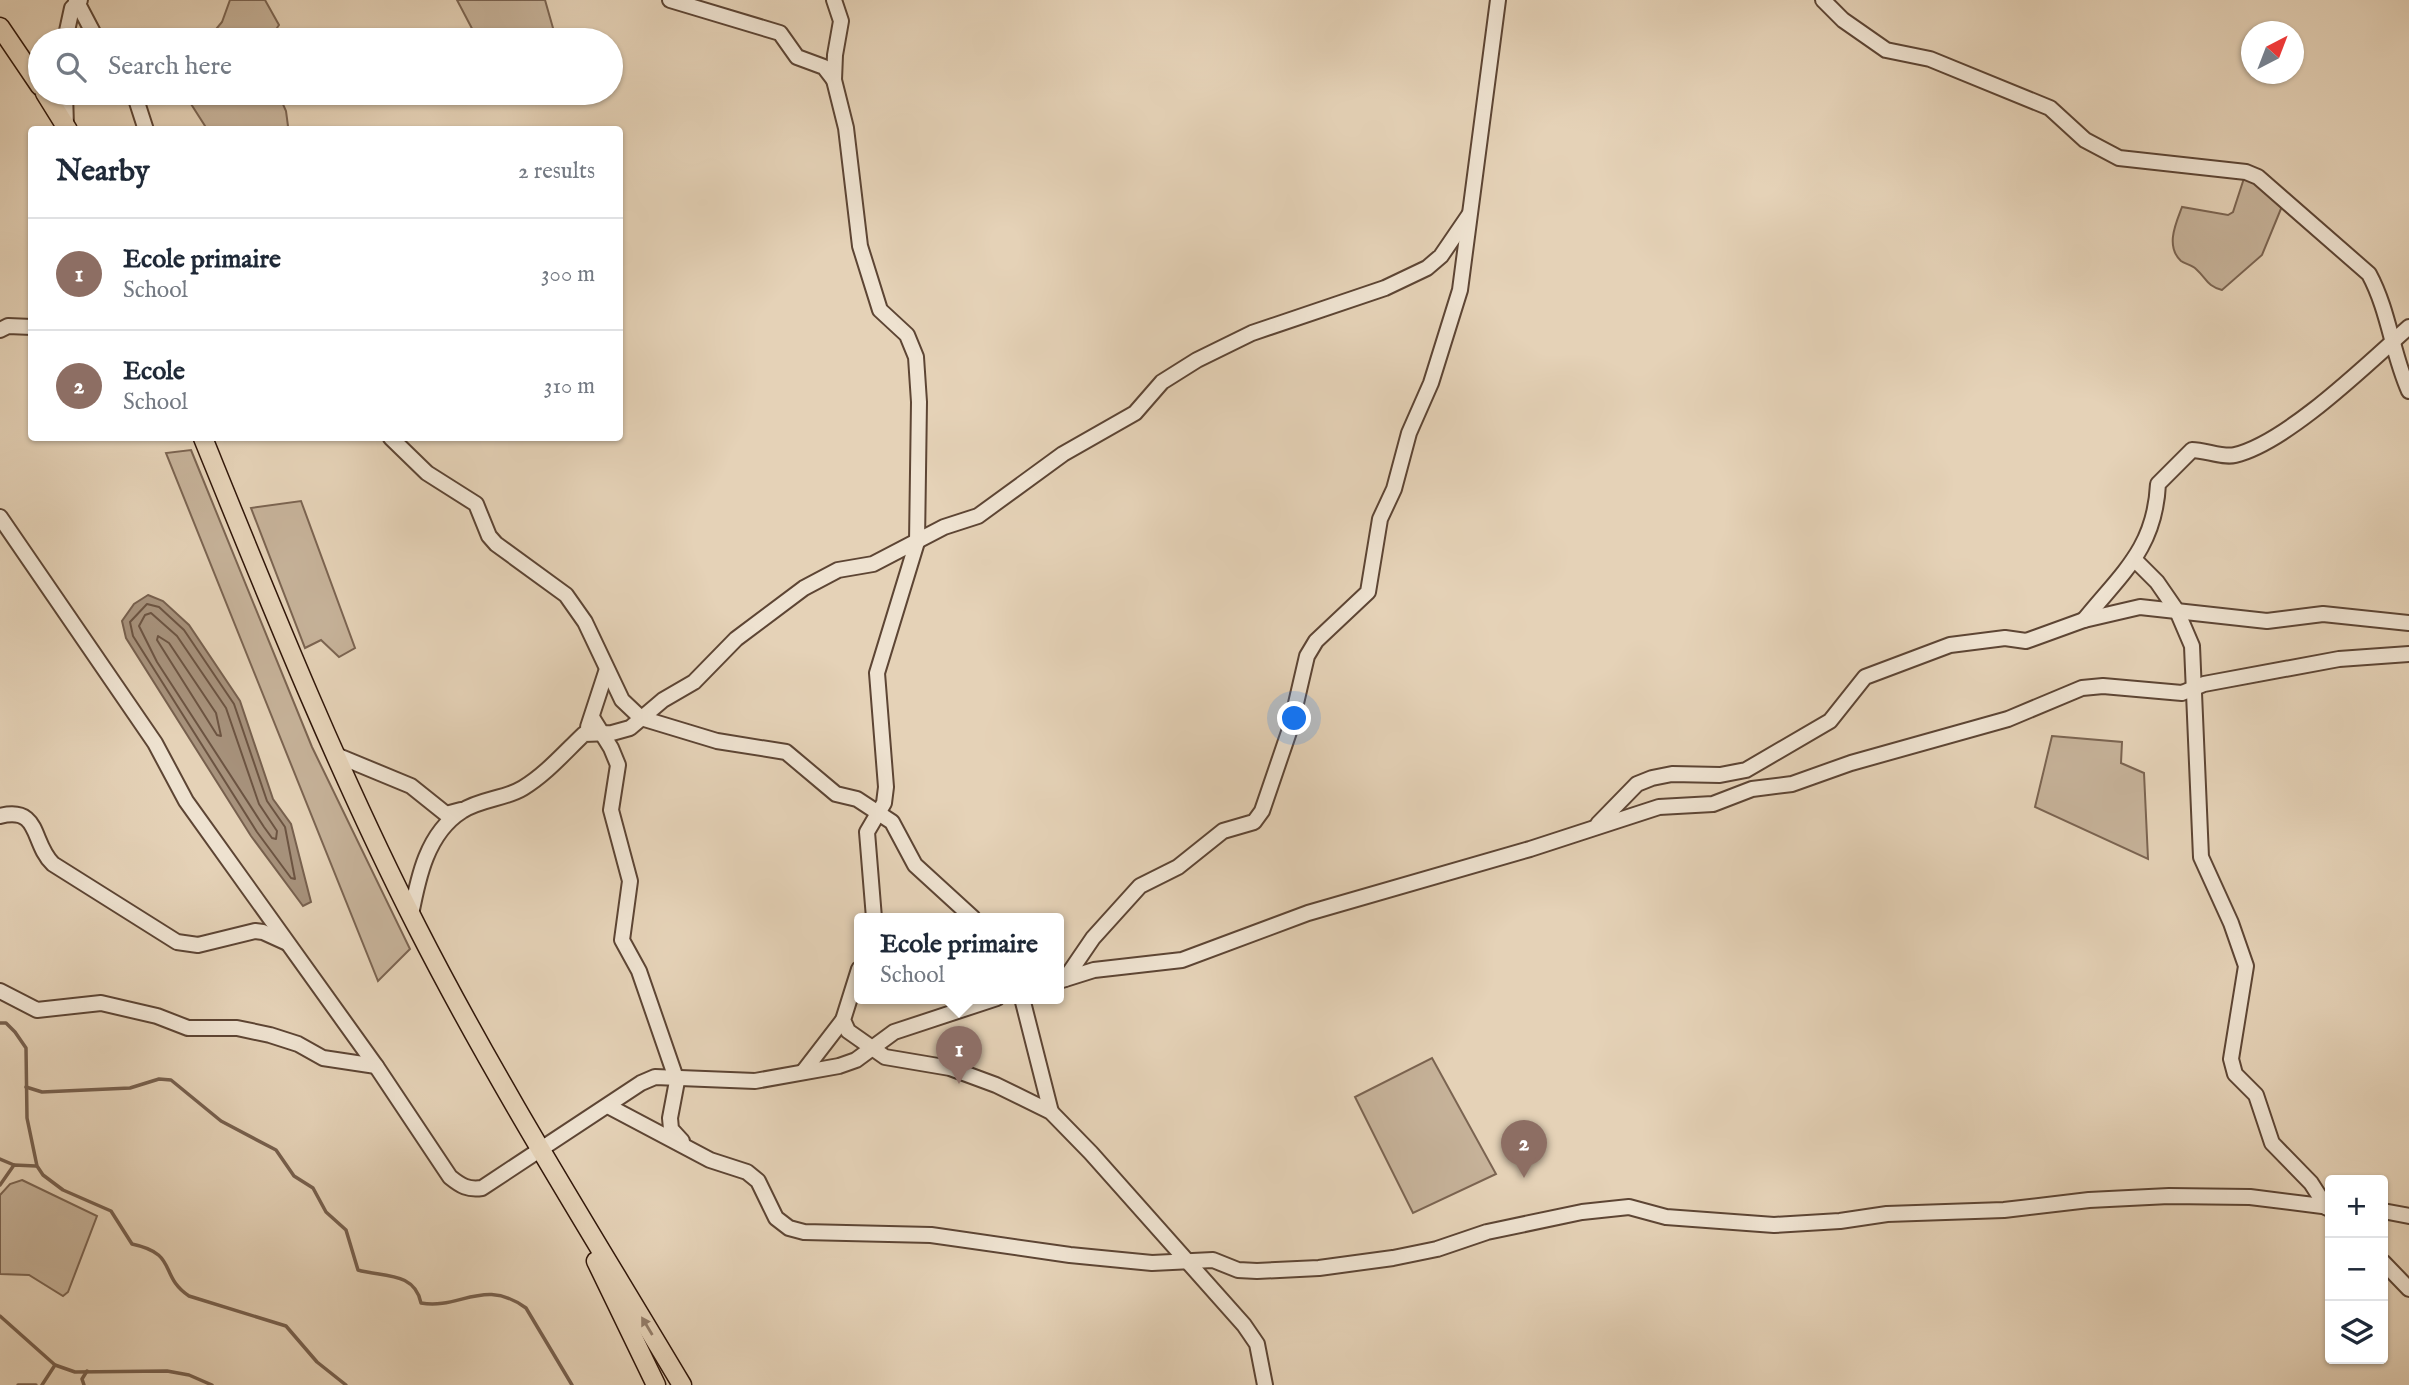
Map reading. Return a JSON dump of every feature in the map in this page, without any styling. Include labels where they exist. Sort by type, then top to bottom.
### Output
[{"type":"main road","points":[[0,27],[28,68]]},
{"type":"main road","points":[[53,105],[66,126]]},
{"type":"main road","points":[[205,441],[304,687],[411,915],[543,1151],[682,1385]]},
{"type":"main road","points":[[543,1151],[656,1385]]},
{"type":"street","points":[[670,0],[780,33],[797,57],[824,67],[834,80]]},
{"type":"street","points":[[834,0],[841,20],[834,80],[850,155],[860,246],[880,310],[907,335],[916,357],[919,402],[917,542],[877,673],[881,689],[879,712],[886,787],[884,803],[867,832],[866,847],[873,913]]},
{"type":"street","points":[[1064,977],[1093,938],[1140,886],[1178,867],[1223,831],[1254,822],[1262,811],[1290,729],[1307,656],[1316,641],[1368,592],[1380,519],[1394,489],[1409,433],[1432,383],[1460,290],[1498,0]]},
{"type":"street","points":[[1823,0],[1843,20],[1886,50],[1930,60],[2050,108],[2102,152],[2119,158],[2246,172],[2258,177],[2368,274],[2381,295],[2392,342],[2409,391]]},
{"type":"street","points":[[68,28],[72,8],[78,1],[91,28]]},
{"type":"street","points":[[66,105],[67,126]]},
{"type":"street","points":[[138,105],[145,126]]},
{"type":"street","points":[[584,734],[629,728],[694,682],[736,639],[804,588],[838,570],[873,564],[944,527],[987,511],[1063,454],[1135,413],[1162,383],[1197,360],[1252,333],[1385,288],[1427,268],[1441,256],[1469,215]]},
{"type":"street","points":[[0,330],[8,326],[28,327]]},
{"type":"street","points":[[2084,620],[2148,538],[2157,507],[2158,484],[2192,450],[2231,456],[2247,451],[2299,421],[2409,327]]},
{"type":"street","points":[[394,441],[427,473],[476,504],[489,536],[511,557],[566,595],[585,622],[606,672],[622,700],[641,718],[717,741],[786,752],[836,794],[856,799],[892,822],[915,865],[968,913]]},
{"type":"street","points":[[0,517],[155,743],[186,801],[376,1066],[450,1177],[460,1186],[472,1190],[482,1188],[655,1077],[748,1081],[803,1072],[856,1060],[894,1032],[979,1004]]},
{"type":"street","points":[[2134,559],[2157,582],[2177,611],[2192,646],[2201,857],[2231,923],[2246,966],[2231,1059],[2235,1074],[2256,1095],[2272,1143],[2311,1183],[2325,1204]]},
{"type":"street","points":[[1595,828],[1637,784],[1672,774],[1720,775],[1746,769],[1830,721],[1865,677],[1950,645],[2005,638],[2026,641],[2084,620],[2140,607],[2267,621],[2323,614],[2409,623]]},
{"type":"street","points":[[1064,979],[1094,971],[1182,960],[1308,913],[1659,807],[1713,804],[1752,789],[1792,784],[1851,763],[2008,719],[2082,688],[2103,686],[2182,693],[2194,688],[2339,659],[2409,654]]},
{"type":"street","points":[[336,755],[411,786],[446,814],[463,810],[520,789],[540,776],[584,734],[593,719],[606,672]]},
{"type":"street","points":[[593,719],[618,765],[611,810],[630,881],[622,940],[639,971],[676,1077],[671,1129],[687,1148]]},
{"type":"street","points":[[411,915],[422,864],[446,825],[463,810]]},
{"type":"street","points":[[0,816],[15,812],[23,815],[30,821],[45,857],[53,864],[177,942],[198,945],[263,932],[286,943]]},
{"type":"street","points":[[803,1072],[843,1020],[854,985]]},
{"type":"street","points":[[0,991],[37,1010],[101,1003],[157,1016],[188,1028],[237,1028],[270,1035],[298,1044],[323,1058],[376,1066]]},
{"type":"street","points":[[1024,1004],[1051,1112]]},
{"type":"street","points":[[843,1020],[848,1031],[885,1057],[950,1068],[996,1085],[1051,1112],[1188,1261],[1257,1344],[1265,1385]]},
{"type":"street","points":[[608,1106],[710,1160],[747,1172],[758,1181],[775,1218],[789,1228],[804,1232],[931,1235],[1070,1255],[1152,1263],[1213,1260],[1238,1270],[1319,1268],[1393,1258],[1437,1249],[1487,1232],[1582,1212],[1629,1207],[1666,1217],[1774,1225],[1840,1221],[1887,1214],[2004,1210],[2089,1200],[2169,1196],[2250,1196],[2325,1208]]},
{"type":"street","points":[[2388,1212],[2409,1216]]},
{"type":"street","points":[[2388,1267],[2409,1289]]},
{"type":"shaded area","points":[[230,0],[265,0],[279,25],[277,28],[217,28]]},
{"type":"shaded area","points":[[457,0],[545,0],[553,28],[472,28]]},
{"type":"shaded area","points":[[192,105],[283,105],[288,126],[205,126]]},
{"type":"shaded area","points":[[2246,172],[2285,199],[2262,255],[2222,290],[2181,261],[2176,255],[2173,234],[2182,207],[2228,215],[2233,212]]},
{"type":"shaded area","points":[[191,450],[312,747],[410,949],[378,981],[166,453]]},
{"type":"shaded area","points":[[301,501],[355,648],[339,657],[321,640],[305,648],[251,508]]},
{"type":"shaded area","points":[[2052,736],[2122,742],[2121,763],[2144,773],[2148,859],[2035,807]]},
{"type":"shaded area","points":[[1432,1058],[1496,1174],[1413,1213],[1355,1097]]},
{"type":"shaded area","points":[[22,1180],[97,1216],[68,1292],[63,1296],[29,1275],[0,1274],[0,1195],[10,1184]]},
{"type":"water","points":[[148,595],[163,601],[189,625],[240,701],[273,799],[291,824],[311,902],[303,906],[251,836],[126,638],[122,621],[134,604]]},
{"type":"waterway","points":[[0,1023],[6,1023],[26,1048],[27,1118],[37,1166],[43,1175],[63,1190],[111,1211],[132,1244],[147,1248],[163,1259],[174,1280],[189,1296],[286,1326],[317,1362],[346,1385]]},
{"type":"waterway","points":[[26,1087],[42,1092],[130,1088],[159,1079],[171,1080],[221,1121],[276,1150],[294,1176],[313,1188],[326,1212],[346,1230],[358,1270],[404,1280],[418,1293],[421,1303],[435,1304],[485,1295],[511,1299],[526,1308],[572,1385]]},
{"type":"waterway","points":[[0,1159],[14,1165]]},
{"type":"waterway","points":[[0,1185],[14,1165],[36,1166]]},
{"type":"waterway","points":[[0,1316],[55,1365],[75,1372],[167,1371],[189,1375],[212,1385]]},
{"type":"waterway","points":[[42,1385],[55,1365]]},
{"type":"waterway","points":[[84,1385],[82,1379],[87,1371]]},
{"type":"waterway","points":[[18,1385],[36,1385]]},
{"type":"place","name":"Ecole primaire","points":[[959,1084]]},
{"type":"place","name":"Ecole","points":[[1524,1178]]}]
